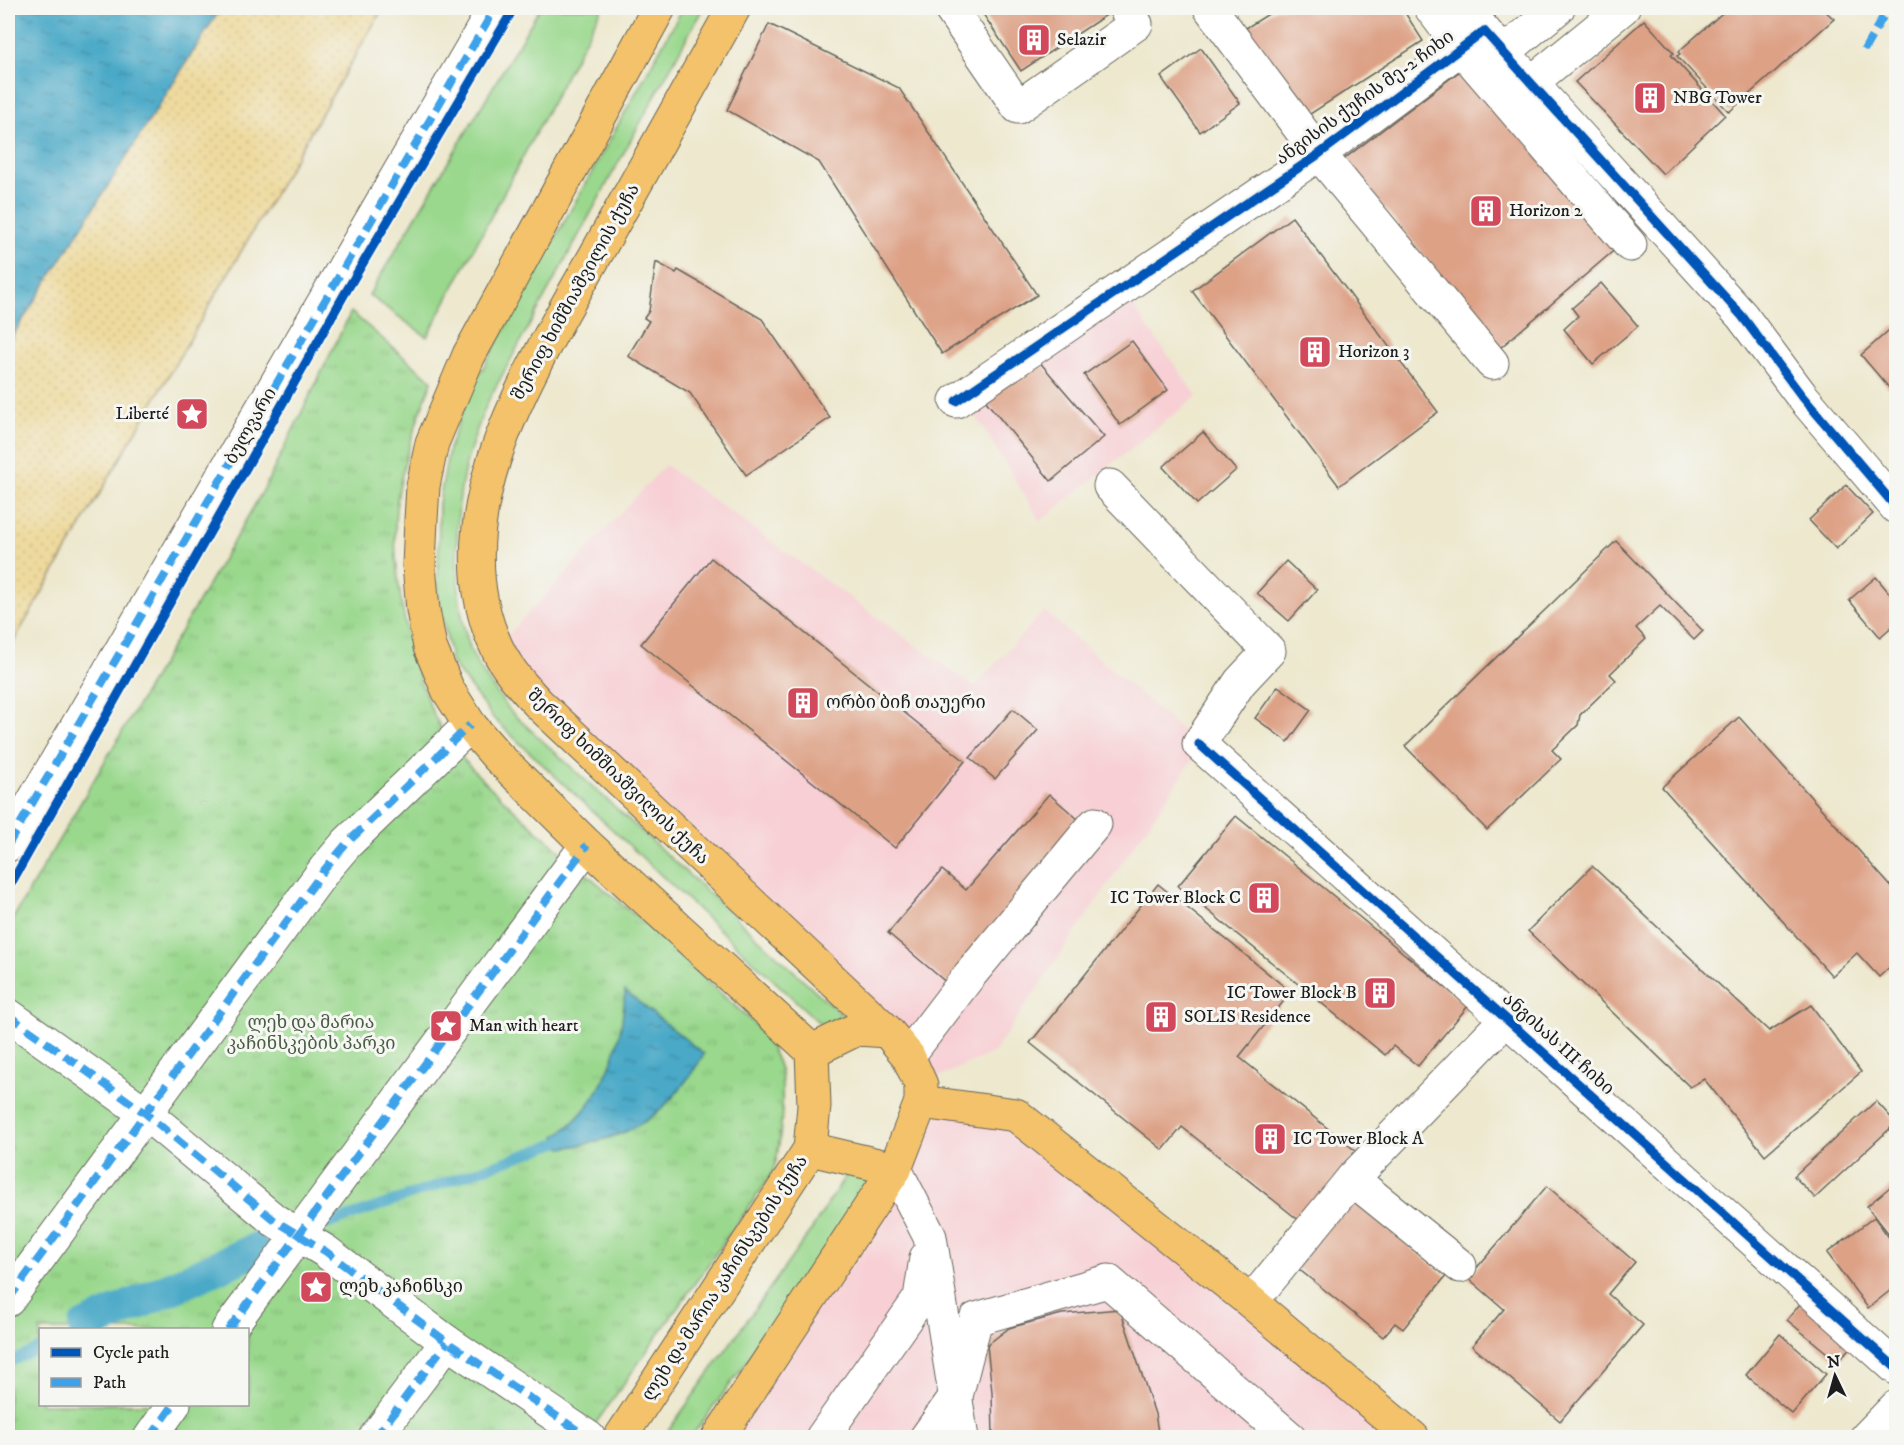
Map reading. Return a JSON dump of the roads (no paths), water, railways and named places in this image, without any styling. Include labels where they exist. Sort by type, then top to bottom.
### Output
[{"type":"main road","points":[[659,8],[469,355],[432,443],[423,486],[419,565],[423,610],[430,646],[448,690],[470,725],[496,756],[587,845],[812,1051],[814,1106],[810,1149],[895,1169]]},
{"type":"main road","name":"შერიფ ხიმშიაშვილის ქუჩა","points":[[734,8],[518,395],[492,465],[480,520],[477,553],[485,616],[497,647],[516,679],[538,704],[887,1030],[908,1056],[921,1085],[921,1102]]},
{"type":"main road","points":[[812,1051],[856,1029],[887,1030]]},
{"type":"main road","points":[[718,1437],[895,1169],[921,1102],[1016,1115],[1251,1302],[1413,1437]]},
{"type":"main road","name":"ლეხ და მარია კაჩინსკების ქუჩა","points":[[620,1437],[810,1149]]},
{"type":"street","name":"ბულვარი","points":[[8,845],[495,8]]},
{"type":"street","points":[[950,8],[1018,107],[1136,24],[1125,8]]},
{"type":"street","points":[[1431,8],[1479,35],[1532,82],[1663,220],[1896,507]]},
{"type":"street","name":"ანგისის ქუჩის მე-2 ჩიხი","points":[[956,401],[1319,154],[1479,35],[1558,8]]},
{"type":"street","points":[[1532,82],[1623,8]]},
{"type":"street","points":[[1215,9],[1319,154],[1492,363]]},
{"type":"street","points":[[1479,35],[1630,244]]},
{"type":"street","name":"ანგისას III ჩიხი","points":[[1110,486],[1269,651],[1240,682],[1199,744],[1896,1368]]},
{"type":"street","points":[[8,1300],[325,869],[347,843],[470,725]]},
{"type":"street","points":[[908,1056],[969,976],[1095,824]]},
{"type":"street","points":[[229,1328],[587,845]]},
{"type":"street","points":[[8,1015],[145,1113],[274,1220],[297,1234],[447,1342],[589,1437]]},
{"type":"street","points":[[1251,1302],[1352,1179],[1505,1020]]},
{"type":"street","points":[[895,1169],[930,1237],[962,1437]]},
{"type":"street","points":[[1352,1179],[1460,1266]]},
{"type":"street","points":[[822,1437],[920,1298],[930,1237]]},
{"type":"street","points":[[926,1437],[956,1396],[976,1319],[1108,1281],[1290,1437]]},
{"type":"street","points":[[375,1437],[447,1342]]},
{"type":"street","points":[[150,1437],[173,1406]]},
{"type":"street","points":[[1866,1437],[1896,1407]]},
{"type":"water","points":[[8,8],[221,8],[8,343]]},
{"type":"water","points":[[625,991],[704,1054],[676,1093],[646,1120],[609,1138],[562,1148],[557,1143],[556,1136],[587,1107],[598,1090],[615,1053]]},
{"type":"waterway","points":[[328,1224],[557,1143]]},
{"type":"waterway","points":[[85,1327],[264,1246]]},
{"type":"waterway","points":[[8,1363],[39,1348]]},
{"type":"place","name":"Selazir","points":[[1034,40]]},
{"type":"place","name":"NBG Tower","points":[[1650,98]]},
{"type":"place","name":"Horizon 2","points":[[1486,211]]},
{"type":"place","name":"Horizon 3","points":[[1315,352]]},
{"type":"place","name":"Liberté","points":[[192,414]]},
{"type":"place","name":"ორბი ბიჩ თაუერი","points":[[803,703]]},
{"type":"place","name":"IC Tower Block C","points":[[1264,898]]},
{"type":"place","name":"IC Tower Block B","points":[[1380,993]]},
{"type":"place","name":"SOLIS Residence","points":[[1161,1017]]},
{"type":"place","name":"Man with heart","points":[[446,1026]]},
{"type":"place","name":"IC Tower Block A","points":[[1270,1139]]},
{"type":"place","name":"ლეხ კაჩინსკი","points":[[316,1287]]},
{"type":"park label","name":"ლეხ და მარია კაჩინსკების პარკი","points":[[311,1033]]}]
